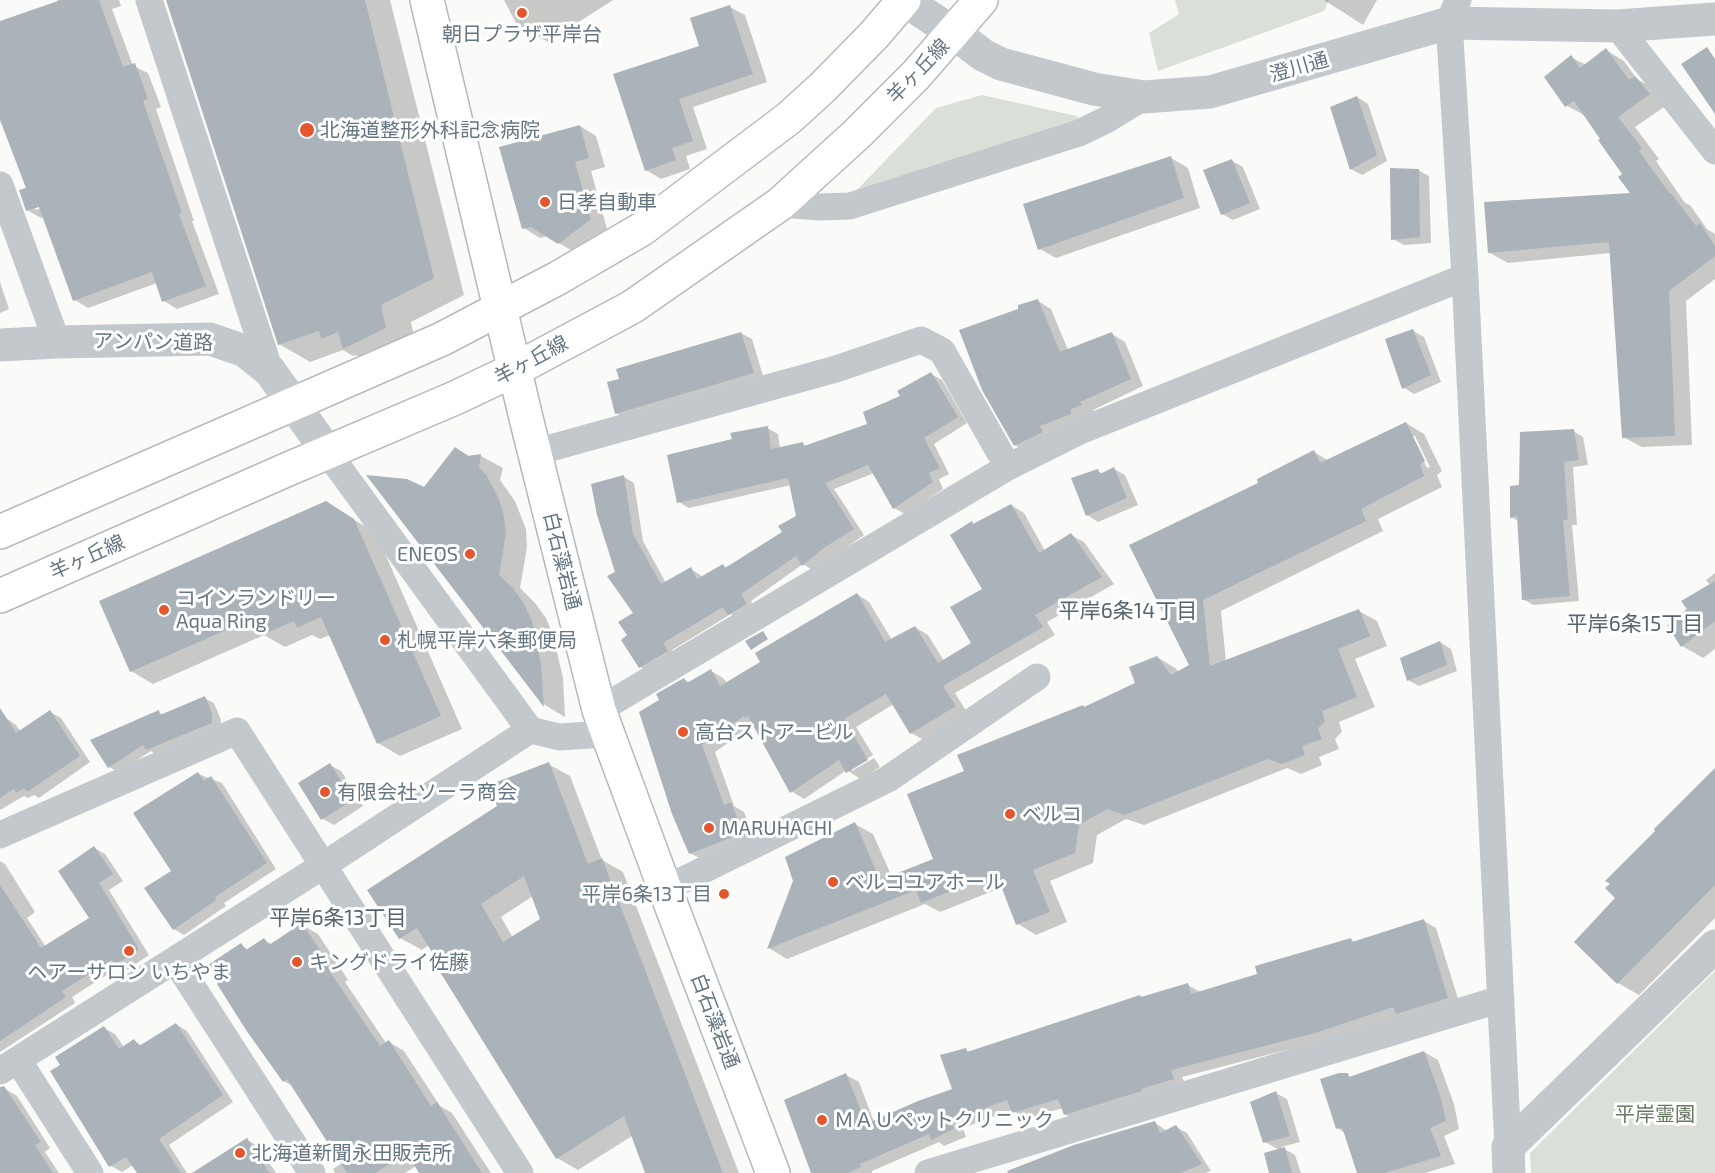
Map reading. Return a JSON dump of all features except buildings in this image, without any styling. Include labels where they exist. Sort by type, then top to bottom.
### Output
[{"type":"main road","name":"白石藻岩通","points":[[427,0],[603,722],[773,1173]]},
{"type":"main road","points":[[0,532],[380,367],[501,309],[642,229],[789,118],[874,36],[904,0]]},
{"type":"main road","name":"羊ヶ丘線","points":[[0,596],[455,398],[632,308],[780,204],[866,125],[954,33],[981,0]]},
{"type":"street","points":[[149,0],[270,371]]},
{"type":"street","name":"澄川通","points":[[904,0],[983,55],[1001,64],[1094,89],[1144,97],[1210,92],[1454,12],[1617,26],[1715,18]]},
{"type":"street","points":[[1454,12],[1508,1160]]},
{"type":"street","points":[[1617,26],[1715,151]]},
{"type":"street","points":[[780,204],[819,207],[850,206],[1079,133],[1144,97]]},
{"type":"street","points":[[0,185],[57,342]]},
{"type":"street","points":[[328,453],[530,730],[559,737],[603,722],[1008,467],[1080,431],[1465,277]]},
{"type":"street","name":"アンパン道路","points":[[0,345],[210,339],[245,351],[270,371],[328,453]]},
{"type":"street","points":[[536,452],[836,369],[921,340],[942,351],[1008,467]]},
{"type":"street","points":[[665,889],[888,779],[1037,677]]},
{"type":"street","points":[[90,1173],[9,1066],[324,865],[530,730]]},
{"type":"street","points":[[0,835],[237,731],[520,1173]]},
{"type":"street","points":[[1508,1160],[1715,946]]},
{"type":"street","points":[[175,960],[312,1173]]},
{"type":"street","points":[[928,1173],[1501,999]]},
{"type":"green space","points":[[1175,0],[1329,0],[1324,11],[1158,71],[1149,33],[1179,14]]},
{"type":"green space","points":[[982,95],[1077,116],[1080,120],[853,194],[936,108]]},
{"type":"green space","name":"平岸霊園","points":[[1715,971],[1715,1173],[1531,1173],[1530,1153]]},
{"type":"place","name":"朝日プラザ平岸台","points":[[522,13]]},
{"type":"place","name":"北海道整形外科記念病院","points":[[307,130]]},
{"type":"place","name":"日孝自動車","points":[[545,202]]},
{"type":"place","name":"ENEOS","points":[[470,554]]},
{"type":"place","name":"コインランドリー Aqua Ring","points":[[164,610]]},
{"type":"place","name":"札幌平岸六条郵便局","points":[[385,640]]},
{"type":"place","name":"高台ストアービル","points":[[683,732]]},
{"type":"place","name":"有限会社ソーラ商会","points":[[325,792]]},
{"type":"place","name":"ベルコ","points":[[1010,814]]},
{"type":"place","name":"MARUHACHI","points":[[709,828]]},
{"type":"place","name":"ベルコユアホール","points":[[833,882]]},
{"type":"place","name":"平岸6条13丁目","points":[[724,894]]},
{"type":"place","name":"ヘアーサロン いちやま","points":[[129,951]]},
{"type":"place","name":"キングドライ佐藤","points":[[297,962]]},
{"type":"place","name":"ＭＡＵペットクリニック","points":[[822,1120]]},
{"type":"place","name":"北海道新聞永田販売所","points":[[240,1153]]},
{"type":"district","name":"平岸6条14丁目","points":[[1128,611]]},
{"type":"district","name":"平岸6条15丁目","points":[[1635,624]]},
{"type":"district","name":"平岸6条13丁目","points":[[338,918]]}]
